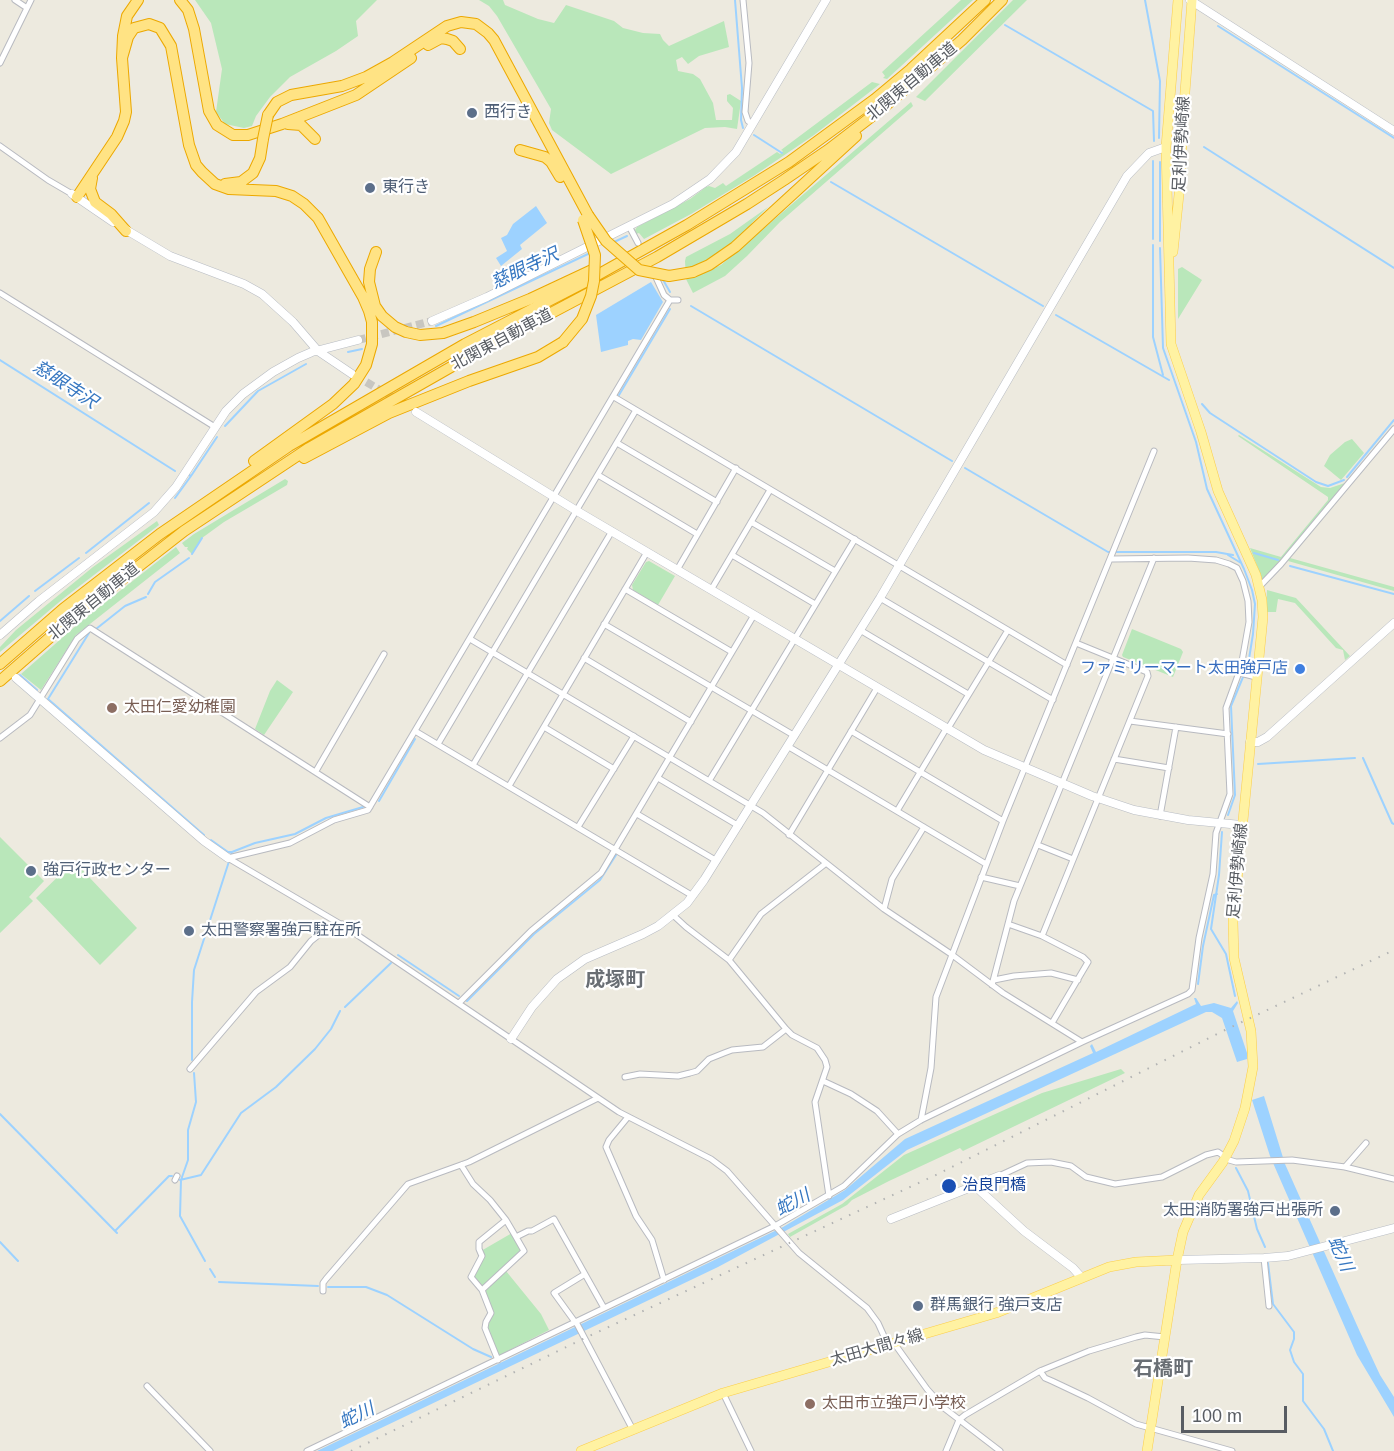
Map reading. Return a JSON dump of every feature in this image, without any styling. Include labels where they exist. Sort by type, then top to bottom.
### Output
[{"type":"highway","points":[[74,196],[117,137],[124,121],[126,112],[122,58],[125,25],[131,9],[138,0]]},
{"type":"highway","points":[[180,0],[191,18],[208,111],[217,125],[227,132],[241,135],[248,135],[282,124],[356,95],[441,38],[453,41],[460,49]]},
{"type":"highway","name":"北関東自動車道","points":[[0,664],[109,573],[203,503],[329,422],[465,344],[634,255],[740,194],[820,140],[911,69],[985,0]]},
{"type":"highway","name":"北関東自動車道","points":[[0,681],[71,619],[184,531],[285,465],[369,412],[657,257],[747,204],[843,139],[920,77],[1002,0]]},
{"type":"highway","points":[[207,178],[225,184],[241,182],[247,178],[257,167],[268,115],[277,102],[291,95],[342,86],[366,77],[447,26],[461,22],[476,24],[494,40],[585,217],[595,255],[594,281],[582,319],[563,342],[538,357],[469,381],[389,413],[320,450],[285,465]]},
{"type":"highway","points":[[122,58],[128,37],[139,25],[155,26],[165,33],[171,46],[189,145],[196,165],[207,178],[229,189],[269,190],[283,193],[292,196],[311,210],[318,218],[363,297],[372,322],[372,344],[366,365],[348,391],[235,475],[203,503]]},
{"type":"highway","points":[[520,150],[538,154],[551,162],[585,217],[639,270],[669,276],[693,272],[735,247],[920,77]]},
{"type":"highway","points":[[282,124],[301,125],[315,139]]},
{"type":"highway","points":[[95,170],[90,182],[92,196],[100,207],[111,214],[126,231]]},
{"type":"highway","points":[[376,252],[370,269],[369,282],[375,306],[382,316],[395,327],[420,336],[443,333],[474,322],[602,265],[634,255]]},
{"type":"main road","name":"足利伊勢崎線","points":[[1147,1451],[1177,1260],[1184,1232],[1194,1205],[1225,1158],[1239,1129],[1253,1067],[1253,1042],[1233,950],[1233,922],[1250,742],[1246,675],[1263,610],[1260,586],[1218,490],[1201,432],[1174,356],[1170,334],[1166,147],[1178,0]]},
{"type":"main road","name":"足利伊勢崎線","points":[[1169,287],[1181,161],[1191,0]]},
{"type":"main road","points":[[1181,161],[1166,147],[1178,139],[1181,109],[1184,105]]},
{"type":"main road","name":"太田大間々線","points":[[581,1451],[723,1394],[996,1313],[1081,1277],[1121,1265],[1177,1260]]},
{"type":"street","points":[[15,0],[27,8]]},
{"type":"street","points":[[0,63],[31,0]]},
{"type":"street","points":[[743,0],[748,63],[745,112],[748,121],[753,124]]},
{"type":"street","points":[[432,321],[487,297],[686,197],[710,179],[736,152],[826,0]]},
{"type":"street","points":[[1191,0],[1394,131]]},
{"type":"street","points":[[0,146],[126,231],[170,256],[244,284],[262,294],[293,322],[318,351],[352,374]]},
{"type":"street","points":[[511,1039],[542,995],[570,969],[602,951],[644,934],[674,915],[693,896],[789,747],[880,598],[1127,176],[1149,153],[1166,147]]},
{"type":"street","points":[[629,226],[638,243]]},
{"type":"street","points":[[653,269],[664,295],[670,300],[678,300]]},
{"type":"street","points":[[0,293],[214,427]]},
{"type":"street","points":[[228,858],[290,843],[334,820],[368,810],[670,300]]},
{"type":"street","points":[[0,635],[39,601],[154,512],[176,487],[214,427],[233,403],[256,384],[284,366],[318,351],[358,340]]},
{"type":"street","points":[[614,397],[1067,664]]},
{"type":"street","points":[[438,744],[636,410]]},
{"type":"street","points":[[416,412],[554,497],[984,750],[1098,799],[1134,810],[1160,816],[1241,825]]},
{"type":"street","points":[[1260,586],[1394,429]]},
{"type":"street","points":[[617,443],[717,502]]},
{"type":"street","points":[[921,1120],[931,1068],[936,997],[1003,821],[1154,451]]},
{"type":"street","points":[[677,570],[736,468]]},
{"type":"street","points":[[597,475],[697,534]]},
{"type":"street","points":[[711,590],[770,490]]},
{"type":"street","points":[[751,522],[835,571]]},
{"type":"street","points":[[473,765],[612,531]]},
{"type":"street","points":[[709,781],[855,539]]},
{"type":"street","points":[[509,786],[647,552]]},
{"type":"street","points":[[732,555],[816,604]]},
{"type":"street","points":[[307,1451],[776,1227],[829,1196],[848,1182],[898,1134],[921,1120],[1192,990],[1199,938],[1213,874],[1218,823],[1230,794],[1226,704],[1246,675],[1249,615],[1246,590],[1237,568],[1220,560],[1112,558]]},
{"type":"street","points":[[993,982],[1020,886],[1154,558]]},
{"type":"street","points":[[625,589],[732,652]]},
{"type":"street","points":[[880,598],[1053,700]]},
{"type":"street","points":[[459,1003],[531,931],[596,879],[637,814],[754,615]]},
{"type":"street","points":[[1250,742],[1258,742],[1267,737],[1394,623]]},
{"type":"street","points":[[604,624],[795,736]]},
{"type":"street","points":[[0,738],[30,715],[77,639],[90,628],[370,807]]},
{"type":"street","points":[[860,630],[968,694]]},
{"type":"street","points":[[897,811],[1008,630]]},
{"type":"street","points":[[470,639],[751,806],[884,909],[1082,1042]]},
{"type":"street","points":[[1042,936],[1148,674],[1076,643]]},
{"type":"street","points":[[316,771],[384,654]]},
{"type":"street","points":[[584,658],[691,722]]},
{"type":"street","points":[[16,678],[195,833],[228,858],[342,924],[628,1117],[711,1159],[726,1171],[799,1253],[867,1308],[891,1344],[944,1408],[1000,1451]]},
{"type":"street","points":[[789,835],[877,688]]},
{"type":"street","points":[[1130,721],[1228,734]]},
{"type":"street","points":[[544,727],[614,769]]},
{"type":"street","points":[[1160,816],[1176,727]]},
{"type":"street","points":[[415,731],[693,896]]},
{"type":"street","points":[[851,731],[1003,821]]},
{"type":"street","points":[[578,827],[634,736]]},
{"type":"street","points":[[789,747],[986,864]]},
{"type":"street","points":[[1114,759],[1168,768]]},
{"type":"street","points":[[658,778],[739,826]]},
{"type":"street","points":[[637,814],[717,861]]},
{"type":"street","points":[[884,909],[892,879],[924,827]]},
{"type":"street","points":[[1038,845],[1073,859]]},
{"type":"street","points":[[729,960],[761,914],[825,864]]},
{"type":"street","points":[[981,877],[1020,886]]},
{"type":"street","points":[[674,915],[729,960],[792,1035],[822,1053],[827,1067],[815,1102],[829,1196]]},
{"type":"street","points":[[190,1069],[256,992],[290,967],[311,941],[321,933],[342,924]]},
{"type":"street","points":[[1008,924],[1042,936],[1087,960],[1088,966],[1052,1023]]},
{"type":"street","points":[[993,982],[1014,976],[1051,973],[1078,980]]},
{"type":"street","points":[[626,1077],[640,1074],[678,1076],[697,1071],[709,1059],[724,1053],[763,1047],[786,1029]]},
{"type":"street","points":[[823,1081],[851,1094],[877,1111],[898,1134]]},
{"type":"street","points":[[323,1292],[323,1283],[326,1279],[405,1186],[461,1165],[598,1098]]},
{"type":"street","points":[[628,1117],[606,1147],[636,1216],[652,1240],[664,1280]]},
{"type":"street","points":[[1345,1167],[1366,1143]]},
{"type":"street","points":[[891,1219],[1027,1163],[1051,1162],[1071,1166],[1086,1177],[1114,1184],[1162,1176],[1218,1152],[1225,1158],[1236,1162],[1286,1160],[1345,1167],[1394,1179]]},
{"type":"street","points":[[461,1165],[473,1184],[506,1220],[524,1251],[482,1290]]},
{"type":"street","points":[[975,1186],[1024,1231],[1073,1268],[1081,1277]]},
{"type":"street","points":[[516,1237],[554,1219],[604,1308]]},
{"type":"street","points":[[498,1360],[485,1328],[491,1313],[482,1290],[471,1277],[482,1256],[479,1242],[506,1220]]},
{"type":"street","points":[[1177,1260],[1288,1256],[1394,1227]]},
{"type":"street","points":[[1264,1258],[1269,1306]]},
{"type":"street","points":[[585,1274],[554,1293],[583,1334],[633,1430]]},
{"type":"street","points":[[946,1451],[959,1420],[972,1409],[1040,1371],[1089,1351],[1136,1337],[1145,1335],[1165,1337]]},
{"type":"street","points":[[1040,1371],[1045,1378],[1136,1424],[1232,1451]]},
{"type":"street","points":[[147,1386],[210,1451]]},
{"type":"street","points":[[723,1394],[751,1451]]},
{"type":"green space","points":[[195,0],[377,0],[356,21],[358,36],[290,77],[270,97],[256,116],[252,126],[244,128],[225,124],[216,112],[222,69],[211,23]]},
{"type":"green space","points":[[479,0],[503,0],[505,5],[554,23],[566,5],[614,21],[623,28],[660,34],[669,46],[724,21],[729,47],[699,56],[688,64],[682,57],[676,60],[678,71],[693,74],[700,79],[713,103],[716,120],[732,120],[733,108],[727,101],[727,95],[730,94],[741,101],[737,129],[705,128],[611,174],[552,130],[549,123],[551,109],[497,16],[489,6]]},
{"type":"green space","points":[[961,0],[973,0],[887,79],[883,78],[885,76],[882,72]]},
{"type":"green space","points":[[1013,0],[1027,0],[925,101],[916,97]]},
{"type":"green space","points":[[872,82],[880,84],[814,135],[755,175],[691,214],[644,239],[639,233],[636,234],[637,227],[690,199],[706,187],[715,188],[723,183],[726,186],[777,152],[780,154],[783,151],[781,150]]},
{"type":"green space","points":[[911,102],[913,106],[911,108],[780,222],[725,276],[693,293],[686,279],[686,257],[730,234],[768,207],[732,244],[690,269],[692,278],[721,265]]},
{"type":"green space","points":[[1182,267],[1202,280],[1178,319],[1178,269]]},
{"type":"green space","points":[[1239,435],[1321,487],[1330,488],[1345,483],[1263,581],[1250,548],[1281,557],[1328,500],[1328,497]]},
{"type":"green space","points":[[1352,439],[1364,453],[1341,480],[1324,466],[1330,455]]},
{"type":"green space","points":[[285,479],[288,481],[287,485],[224,522],[202,538],[192,554],[182,543],[194,534]]},
{"type":"green space","points":[[157,521],[159,525],[64,598],[0,652],[0,647],[16,630],[93,567]]},
{"type":"green space","points":[[176,547],[180,553],[76,635],[41,690],[21,674],[79,623]]},
{"type":"green space","points":[[1290,558],[1394,587],[1394,591],[1288,561]]},
{"type":"green space","points":[[649,561],[675,576],[658,605],[633,590],[632,585],[646,562]]},
{"type":"green space","points":[[1267,590],[1296,598],[1350,656],[1345,660],[1343,650],[1336,648],[1295,603],[1278,599],[1276,612],[1266,612]]},
{"type":"green space","points":[[1132,629],[1181,649],[1183,652],[1173,677],[1123,657]]},
{"type":"green space","points":[[277,680],[293,692],[264,735],[255,729],[270,691]]},
{"type":"green space","points":[[0,837],[44,881],[29,897],[33,901],[0,933]]},
{"type":"green space","points":[[74,861],[137,928],[100,965],[36,898]]},
{"type":"green space","points":[[1121,1069],[1125,1073],[963,1151],[960,1148],[889,1181],[790,1237],[788,1234],[842,1204],[904,1155],[1042,1093]]},
{"type":"green space","points":[[512,1233],[522,1250],[482,1289],[472,1277],[483,1256],[481,1251]]},
{"type":"green space","points":[[506,1271],[541,1314],[549,1330],[498,1356],[487,1328],[492,1312],[484,1290]]},
{"type":"water","points":[[536,206],[547,223],[520,245],[522,249],[501,266],[496,258],[507,251],[501,238],[507,235],[513,224]]},
{"type":"water","points":[[651,282],[663,302],[641,340],[633,339],[628,341],[628,345],[601,352],[596,315]]},
{"type":"water","points":[[1194,998],[1201,1006],[1214,1003],[1231,1008],[1237,1001],[1233,1011],[1247,1059],[1237,1062],[1222,1018],[1212,1012],[1206,1012],[907,1150],[843,1200],[718,1267],[333,1451],[317,1451],[783,1227],[845,1190],[905,1139],[1093,1053],[1090,1046],[1092,1044],[1096,1052],[1196,1004]]},
{"type":"water","points":[[1264,1096],[1285,1164],[1380,1375],[1394,1397],[1394,1417],[1357,1355],[1270,1156],[1252,1100]]},
{"type":"waterway","points":[[735,0],[743,128]]},
{"type":"waterway","points":[[1145,0],[1160,81],[1159,138]]},
{"type":"waterway","points":[[1005,25],[1153,111],[1154,141]]},
{"type":"waterway","points":[[1218,26],[1394,138]]},
{"type":"waterway","points":[[754,135],[782,153]]},
{"type":"waterway","points":[[1204,147],[1394,268]]},
{"type":"waterway","points":[[1153,161],[1153,239]]},
{"type":"waterway","points":[[1160,162],[1160,241]]},
{"type":"waterway","points":[[831,182],[1043,306]]},
{"type":"waterway","name":"慈眼寺沢","points":[[614,242],[627,236]]},
{"type":"waterway","points":[[1153,245],[1153,337],[1163,375]]},
{"type":"waterway","points":[[1160,248],[1163,348],[1196,442],[1207,489],[1244,569],[1255,604],[1248,665],[1231,706],[1235,795],[1228,815]]},
{"type":"waterway","name":"慈眼寺沢","points":[[436,326],[590,253]]},
{"type":"waterway","name":"慈眼寺沢","points":[[662,278],[670,292]]},
{"type":"waterway","points":[[691,306],[952,461]]},
{"type":"waterway","points":[[619,395],[670,309]]},
{"type":"waterway","points":[[1056,315],[1169,380]]},
{"type":"waterway","name":"慈眼寺沢","points":[[348,352],[362,349]]},
{"type":"waterway","name":"慈眼寺沢","points":[[0,360],[175,471]]},
{"type":"waterway","name":"慈眼寺沢","points":[[225,426],[258,391],[306,364]]},
{"type":"waterway","points":[[1202,404],[1210,413],[1316,482],[1328,486],[1344,480]]},
{"type":"waterway","points":[[1347,477],[1394,420]]},
{"type":"waterway","name":"慈眼寺沢","points":[[189,475],[191,476],[217,437]]},
{"type":"waterway","points":[[965,468],[1108,552],[1216,552],[1233,555]]},
{"type":"waterway","points":[[175,498],[191,476]]},
{"type":"waterway","points":[[86,553],[149,503]]},
{"type":"waterway","points":[[192,554],[202,538]]},
{"type":"waterway","points":[[1254,553],[1278,560]]},
{"type":"waterway","points":[[1228,555],[1241,563]]},
{"type":"waterway","points":[[35,591],[79,558]]},
{"type":"waterway","points":[[148,594],[155,582],[189,558]]},
{"type":"waterway","points":[[1290,566],[1394,594]]},
{"type":"waterway","points":[[0,621],[29,596]]},
{"type":"waterway","points":[[96,629],[125,606],[146,597]]},
{"type":"waterway","points":[[89,633],[48,699],[204,835]]},
{"type":"waterway","points":[[20,675],[37,690]]},
{"type":"waterway","points":[[379,801],[415,739]]},
{"type":"waterway","points":[[1258,764],[1355,758]]},
{"type":"waterway","points":[[1363,758],[1394,824]]},
{"type":"waterway","points":[[211,840],[228,852],[232,852],[255,843],[295,834],[326,818],[363,807]]},
{"type":"waterway","points":[[1222,832],[1219,875],[1211,929],[1226,954],[1235,996]]},
{"type":"waterway","points":[[192,1060],[194,970],[232,852]]},
{"type":"waterway","points":[[467,1001],[534,934],[600,880],[616,855]]},
{"type":"waterway","points":[[1198,984],[1203,946],[1214,895],[1217,894]]},
{"type":"waterway","points":[[398,955],[459,996]]},
{"type":"waterway","points":[[345,1007],[391,963]]},
{"type":"waterway","points":[[180,1180],[201,1175],[241,1113],[276,1087],[315,1049],[331,1029],[340,1011]]},
{"type":"waterway","points":[[194,1073],[196,1102],[188,1130],[188,1160],[181,1180],[180,1216],[205,1261]]},
{"type":"waterway","points":[[0,1114],[117,1233]]},
{"type":"waterway","points":[[1236,1168],[1248,1191],[1257,1229],[1265,1247]]},
{"type":"waterway","points":[[115,1231],[169,1176],[172,1176]]},
{"type":"waterway","points":[[0,1242],[18,1261]]},
{"type":"waterway","points":[[1268,1263],[1273,1304],[1294,1332],[1290,1350],[1294,1362],[1303,1374],[1303,1401],[1324,1429],[1333,1451]]},
{"type":"waterway","points":[[210,1269],[215,1277]]},
{"type":"waterway","points":[[219,1282],[318,1286]]},
{"type":"waterway","points":[[328,1287],[366,1287],[387,1295],[473,1349],[491,1357]]},
{"type":"tunnel","points":[[358,340],[432,321]]},
{"type":"tunnel","points":[[356,376],[397,400]]},
{"type":"railway","points":[[351,1451],[585,1338],[938,1174],[1225,1030],[1394,950]]},
{"type":"place","name":"西行き","points":[[472,113]]},
{"type":"place","name":"東行き","points":[[370,188]]},
{"type":"place","name":"ファミリーマート太田強戸店","points":[[1300,669]]},
{"type":"place","name":"太田仁愛幼稚園","points":[[112,708]]},
{"type":"place","name":"強戸行政センター","points":[[31,871]]},
{"type":"place","name":"太田警察署強戸駐在所","points":[[189,931]]},
{"type":"place","name":"治良門橋","points":[[949,1186]]},
{"type":"place","name":"太田消防署強戸出張所","points":[[1335,1211]]},
{"type":"place","name":"群馬銀行 強戸支店","points":[[918,1306]]},
{"type":"place","name":"太田市立強戸小学校","points":[[810,1404]]},
{"type":"district","name":"成塚町","points":[[615,980]]},
{"type":"district","name":"石橋町","points":[[1163,1369]]},
{"type":"water label","name":"蛇川","points":[[793,1203]]},
{"type":"water label","name":"蛇川","points":[[1340,1254]]},
{"type":"water label","name":"蛇川","points":[[357,1416]]}]
